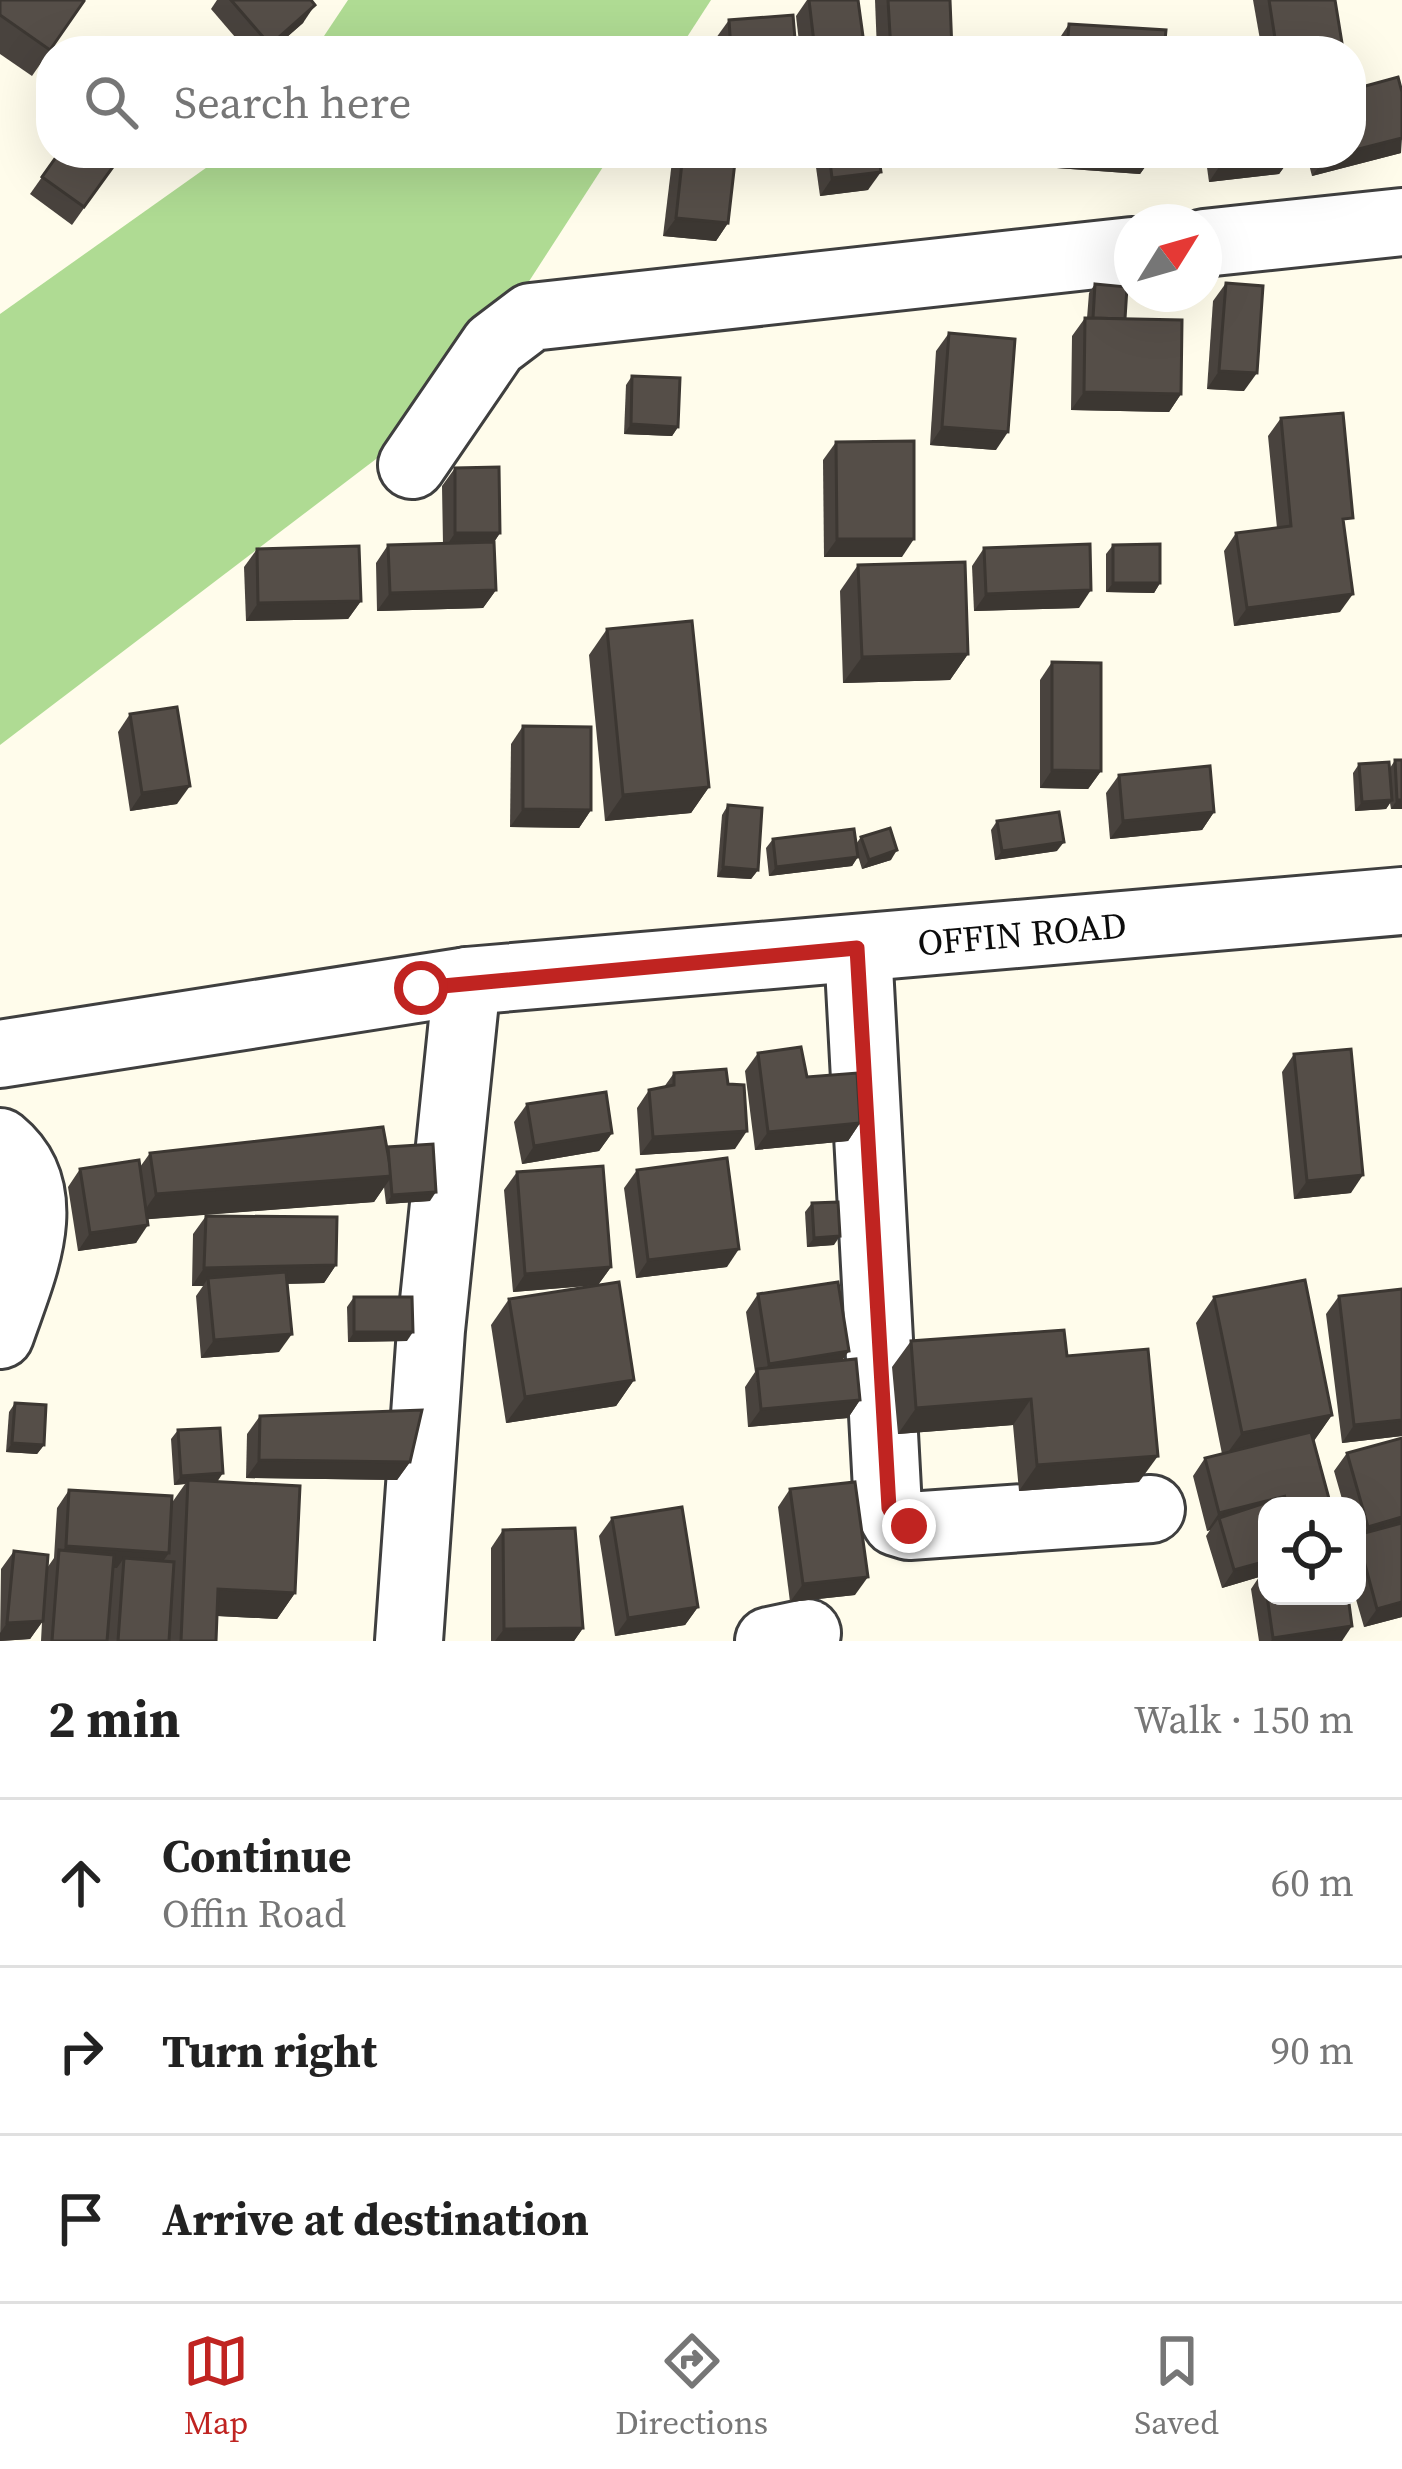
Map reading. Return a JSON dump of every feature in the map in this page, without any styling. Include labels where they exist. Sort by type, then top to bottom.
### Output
[{"type":"street","points":[[1222,242],[1402,222]]},
{"type":"street","points":[[412,465],[494,345],[531,317],[1114,253]]},
{"type":"street","name":"OFFIN ROAD","points":[[0,1054],[467,981],[1402,901]]},
{"type":"street","points":[[857,948],[889,1508],[896,1522],[909,1526],[1151,1508]]},
{"type":"street","points":[[409,1641],[431,1330],[467,981]]},
{"type":"street","points":[[0,1142],[17,1156],[31,1180],[34,1216],[0,1335]]},
{"type":"green space","points":[[348,0],[711,0],[688,36],[324,36]]},
{"type":"green space","points":[[206,168],[602,168],[451,402],[0,745],[0,314]]},
{"type":"building","points":[[0,0],[84,1],[60,36],[36,36],[36,40],[0,15]]},
{"type":"building","points":[[231,0],[311,0],[315,5],[280,36],[262,36]]},
{"type":"building","points":[[809,0],[858,0],[863,36],[813,36]]},
{"type":"building","points":[[888,0],[950,0],[951,36],[890,36]]},
{"type":"building","points":[[1269,0],[1335,0],[1341,36],[1275,36]]},
{"type":"building","points":[[793,15],[795,36],[730,36],[729,20]]},
{"type":"building","points":[[1069,24],[1166,30],[1165,36],[1068,36]]},
{"type":"building","points":[[1398,77],[1402,138],[1366,147],[1366,86]]},
{"type":"building","points":[[48,168],[112,168],[84,207],[42,177]]},
{"type":"building","points":[[681,168],[734,168],[728,223],[676,218]]},
{"type":"building","points":[[831,168],[880,168],[881,172],[832,178]]},
{"type":"building","points":[[1226,283],[1263,286],[1257,373],[1219,371]]},
{"type":"building","points":[[1095,284],[1114,286],[1114,312],[1125,312],[1125,319],[1093,318]]},
{"type":"building","points":[[1085,318],[1182,320],[1181,394],[1084,392]]},
{"type":"building","points":[[949,333],[1015,339],[1008,432],[942,427]]},
{"type":"building","points":[[632,376],[680,378],[678,427],[631,424]]},
{"type":"building","points":[[1343,413],[1353,518],[1343,519],[1353,594],[1247,608],[1236,533],[1291,526],[1281,418]]},
{"type":"building","points":[[914,441],[914,539],[837,539],[836,442]]},
{"type":"building","points":[[499,467],[500,533],[455,533],[455,468]]},
{"type":"building","points":[[494,542],[496,590],[390,593],[388,545]]},
{"type":"building","points":[[1090,544],[1091,590],[986,594],[984,548]]},
{"type":"building","points":[[1160,544],[1160,583],[1113,583],[1113,545]]},
{"type":"building","points":[[359,546],[361,601],[258,603],[257,549]]},
{"type":"building","points":[[965,562],[968,654],[862,657],[858,565]]},
{"type":"building","points":[[692,621],[709,787],[623,795],[607,629]]},
{"type":"building","points":[[1052,662],[1101,663],[1101,771],[1052,770]]},
{"type":"building","points":[[177,707],[190,786],[142,793],[130,714]]},
{"type":"building","points":[[523,726],[591,727],[591,810],[523,809]]},
{"type":"building","points":[[1395,760],[1402,760],[1402,800],[1397,800]]},
{"type":"building","points":[[1389,762],[1392,800],[1362,802],[1359,764]]},
{"type":"building","points":[[1210,766],[1214,812],[1123,821],[1119,775]]},
{"type":"building","points":[[728,805],[762,808],[758,870],[723,867]]},
{"type":"building","points":[[1059,812],[1064,842],[1002,851],[997,821]]},
{"type":"building","points":[[890,828],[897,850],[869,860],[861,837]]},
{"type":"building","points":[[854,829],[858,857],[776,867],[773,839]]},
{"type":"building","points":[[801,1047],[807,1077],[857,1073],[860,1123],[768,1132],[758,1053]]},
{"type":"building","points":[[1351,1049],[1363,1175],[1307,1181],[1294,1054]]},
{"type":"building","points":[[726,1069],[728,1084],[744,1085],[747,1131],[653,1137],[649,1090],[674,1085],[674,1073]]},
{"type":"building","points":[[606,1092],[612,1133],[534,1146],[527,1104]]},
{"type":"building","points":[[383,1127],[392,1176],[156,1194],[150,1153]]},
{"type":"building","points":[[433,1144],[436,1192],[392,1195],[388,1147]]},
{"type":"building","points":[[727,1158],[739,1249],[648,1260],[637,1170]]},
{"type":"building","points":[[139,1160],[148,1225],[90,1233],[80,1169]]},
{"type":"building","points":[[603,1166],[611,1267],[525,1274],[517,1172]]},
{"type":"building","points":[[838,1202],[840,1236],[814,1238],[812,1203]]},
{"type":"building","points":[[206,1216],[337,1217],[336,1265],[204,1268]]},
{"type":"building","points":[[286,1272],[292,1334],[214,1340],[208,1278]]},
{"type":"building","points":[[1305,1280],[1332,1415],[1242,1433],[1214,1297]]},
{"type":"building","points":[[619,1282],[634,1380],[525,1397],[509,1299]]},
{"type":"building","points":[[838,1282],[849,1351],[769,1364],[758,1294]]},
{"type":"building","points":[[1402,1289],[1402,1420],[1354,1425],[1339,1296]]},
{"type":"building","points":[[354,1297],[412,1297],[413,1332],[354,1332]]},
{"type":"building","points":[[1064,1330],[1067,1356],[1148,1349],[1158,1456],[1037,1465],[1031,1399],[916,1408],[911,1341]]},
{"type":"building","points":[[856,1359],[860,1400],[761,1409],[757,1369]]},
{"type":"building","points":[[15,1403],[46,1405],[44,1445],[12,1443]]},
{"type":"building","points":[[422,1410],[410,1462],[259,1460],[260,1416]]},
{"type":"building","points":[[220,1428],[223,1473],[181,1476],[178,1430]]},
{"type":"building","points":[[1311,1432],[1329,1497],[1258,1497],[1258,1503],[1219,1513],[1205,1458]]},
{"type":"building","points":[[1402,1438],[1402,1517],[1368,1527],[1366,1497],[1359,1497],[1347,1453]]},
{"type":"building","points":[[188,1480],[300,1486],[295,1593],[218,1589],[216,1641],[181,1641]]},
{"type":"building","points":[[855,1482],[868,1577],[803,1584],[790,1489]]},
{"type":"building","points":[[69,1490],[172,1496],[169,1553],[66,1546]]},
{"type":"building","points":[[1258,1505],[1258,1563],[1234,1570],[1219,1518]]},
{"type":"building","points":[[682,1507],[698,1607],[628,1618],[612,1518]]},
{"type":"building","points":[[1402,1523],[1402,1602],[1377,1609],[1366,1568],[1366,1533]]},
{"type":"building","points":[[575,1528],[583,1628],[504,1629],[503,1530]]},
{"type":"building","points":[[59,1550],[114,1555],[107,1641],[52,1641]]},
{"type":"building","points":[[14,1551],[48,1555],[43,1621],[7,1623]]},
{"type":"building","points":[[124,1558],[174,1562],[169,1641],[118,1641]]},
{"type":"building","points":[[1268,1605],[1349,1605],[1352,1626],[1273,1638]]},
{"type":"route","points":[[421,988],[857,948],[889,1508],[896,1522],[909,1526]]}]
